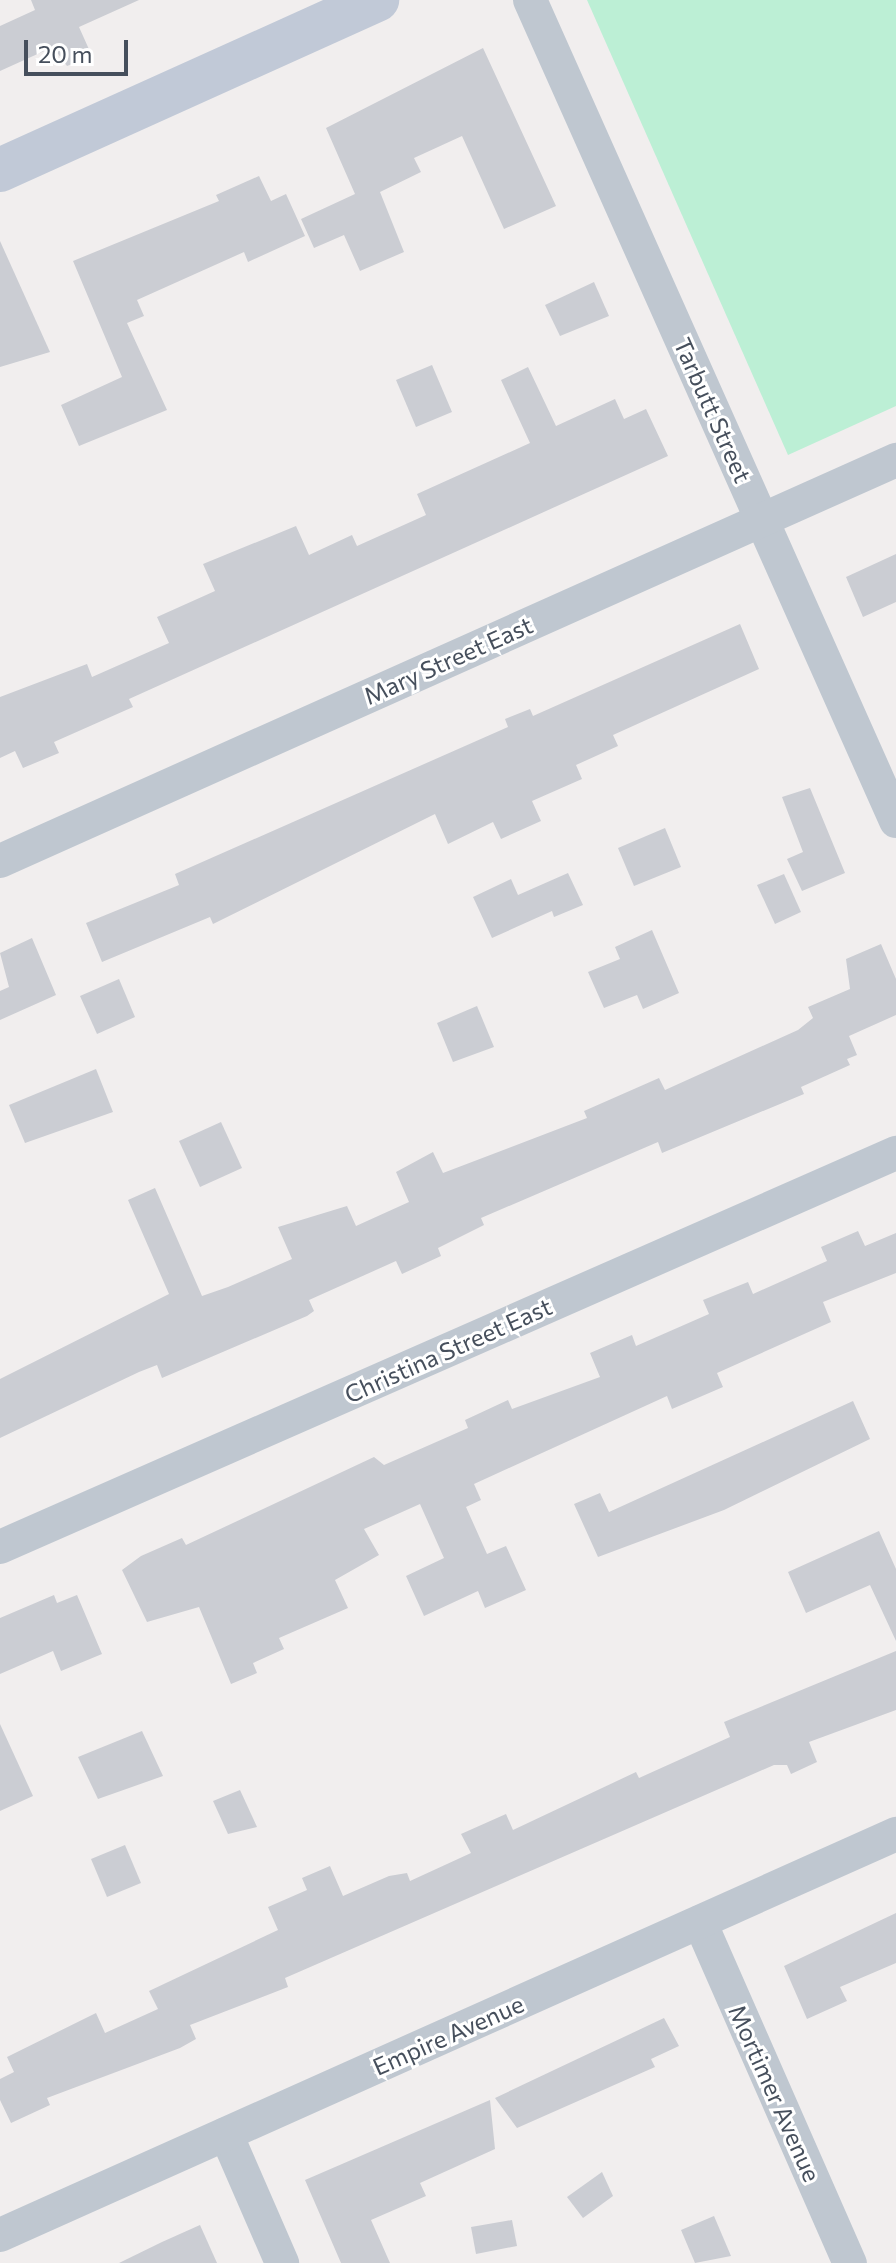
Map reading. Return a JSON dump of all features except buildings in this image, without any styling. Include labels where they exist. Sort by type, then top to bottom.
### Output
[{"type":"street","points":[[0,170],[377,0]]},
{"type":"street","name":"Tarbutt Street","points":[[530,0],[896,821]]},
{"type":"street","name":"Mary Street East","points":[[0,861],[896,460]]},
{"type":"street","name":"Christina Street East","points":[[0,1547],[896,1153]]},
{"type":"street","name":"Empire Avenue","points":[[0,2235],[896,1834]]},
{"type":"street","name":"Mortimer Avenue","points":[[700,1922],[850,2263]]},
{"type":"street","points":[[226,2134],[282,2263]]},
{"type":"green space","points":[[587,0],[896,0],[896,406],[788,455]]}]
